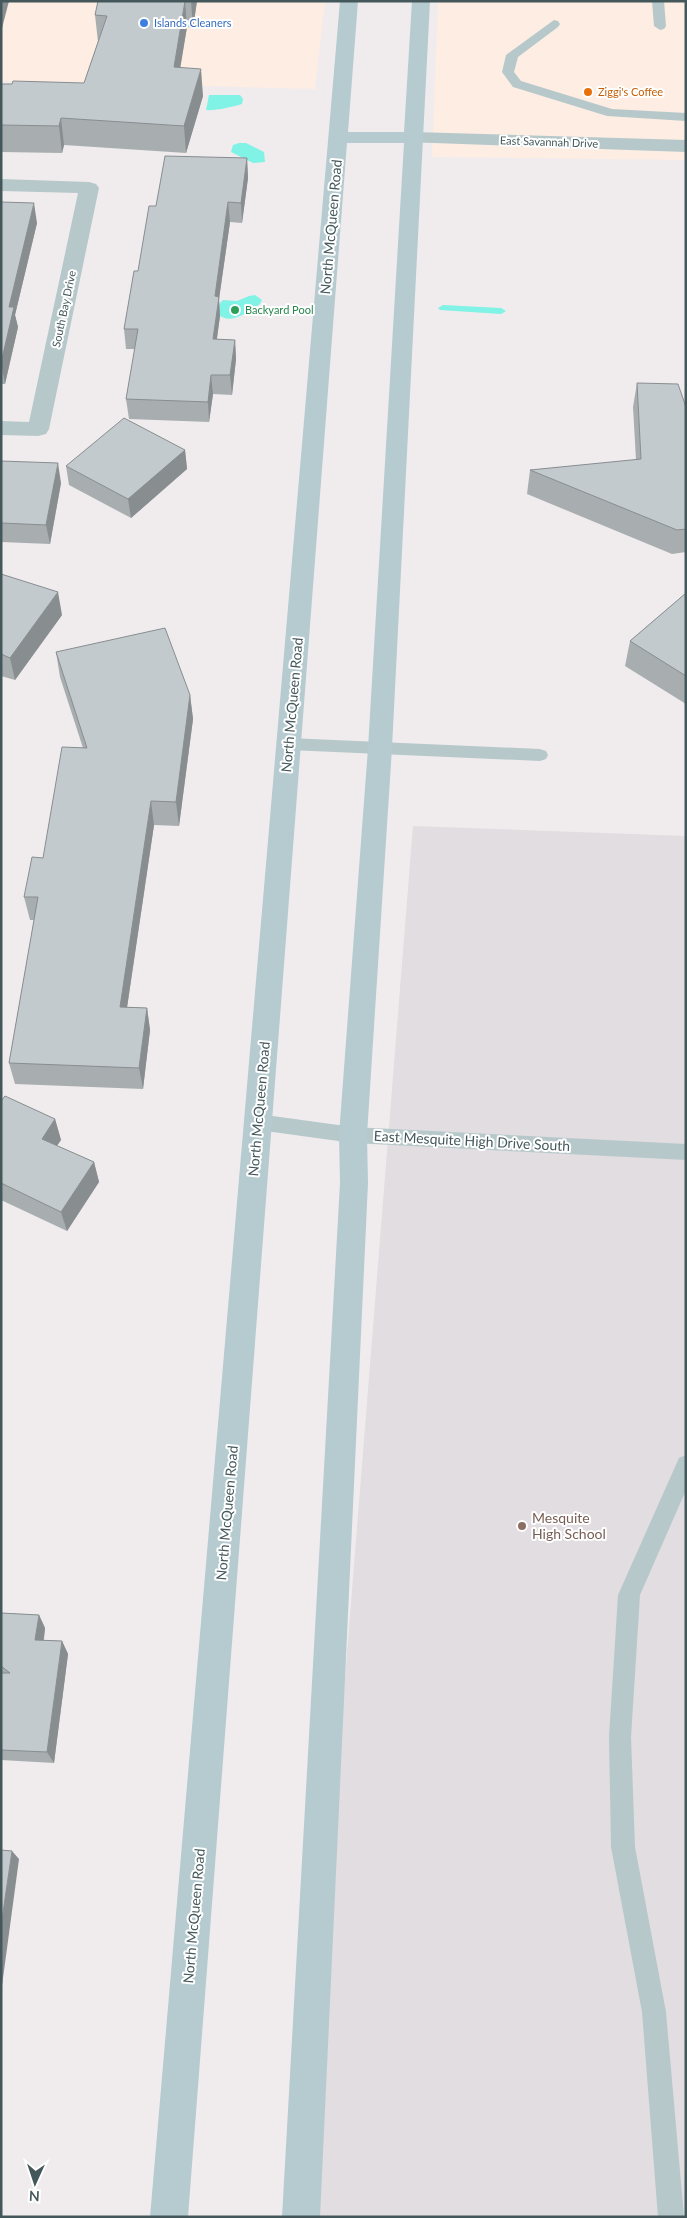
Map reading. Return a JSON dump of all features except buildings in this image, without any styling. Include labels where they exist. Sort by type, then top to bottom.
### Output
[{"type":"main road","name":"North McQueen Road","points":[[169,2217],[349,1]]},
{"type":"main road","points":[[301,2217],[353,1193],[353,1135],[380,748],[421,1]]},
{"type":"main road","points":[[338,137],[413,138]]},
{"type":"street","name":"East Savannah Drive","points":[[413,138],[686,146]]},
{"type":"street","name":"South Bay Drive","points":[[1,185],[89,188],[38,430],[1,428]]},
{"type":"lane","points":[[658,1],[660,26]]},
{"type":"lane","points":[[554,24],[512,55],[508,72],[517,84],[611,113],[686,117]]},
{"type":"lane","points":[[288,744],[540,755]]},
{"type":"lane","name":"East Mesquite High Drive South","points":[[258,1122],[353,1135],[686,1152]]},
{"type":"lane","points":[[671,2217],[665,2125],[654,2012],[623,1847],[620,1737],[629,1595],[686,1464]]},
{"type":"shaded area","points":[[1,1],[325,1],[315,89],[1,81]]},
{"type":"shaded area","points":[[438,1],[686,1],[686,160],[432,157]]},
{"type":"shaded area","name":"Mesquite High School","points":[[413,826],[686,836],[686,2217],[302,2217]]},
{"type":"water","points":[[209,95],[240,95],[243,99],[242,104],[206,110]]},
{"type":"water","points":[[246,143],[264,152],[265,162],[253,163],[231,152],[233,145]]},
{"type":"water","name":"Backyard Pool","points":[[255,295],[262,300],[260,304],[245,314],[228,319],[218,314],[220,303],[223,300],[237,301]]},
{"type":"waterway","points":[[443,308],[501,311]]},
{"type":"place","name":"Islands Cleaners","points":[[144,23]]},
{"type":"place","name":"Ziggi's Coffee","points":[[588,92]]},
{"type":"place","name":"Backyard Pool","points":[[235,310]]},
{"type":"place","name":"Mesquite High School","points":[[522,1526]]}]
